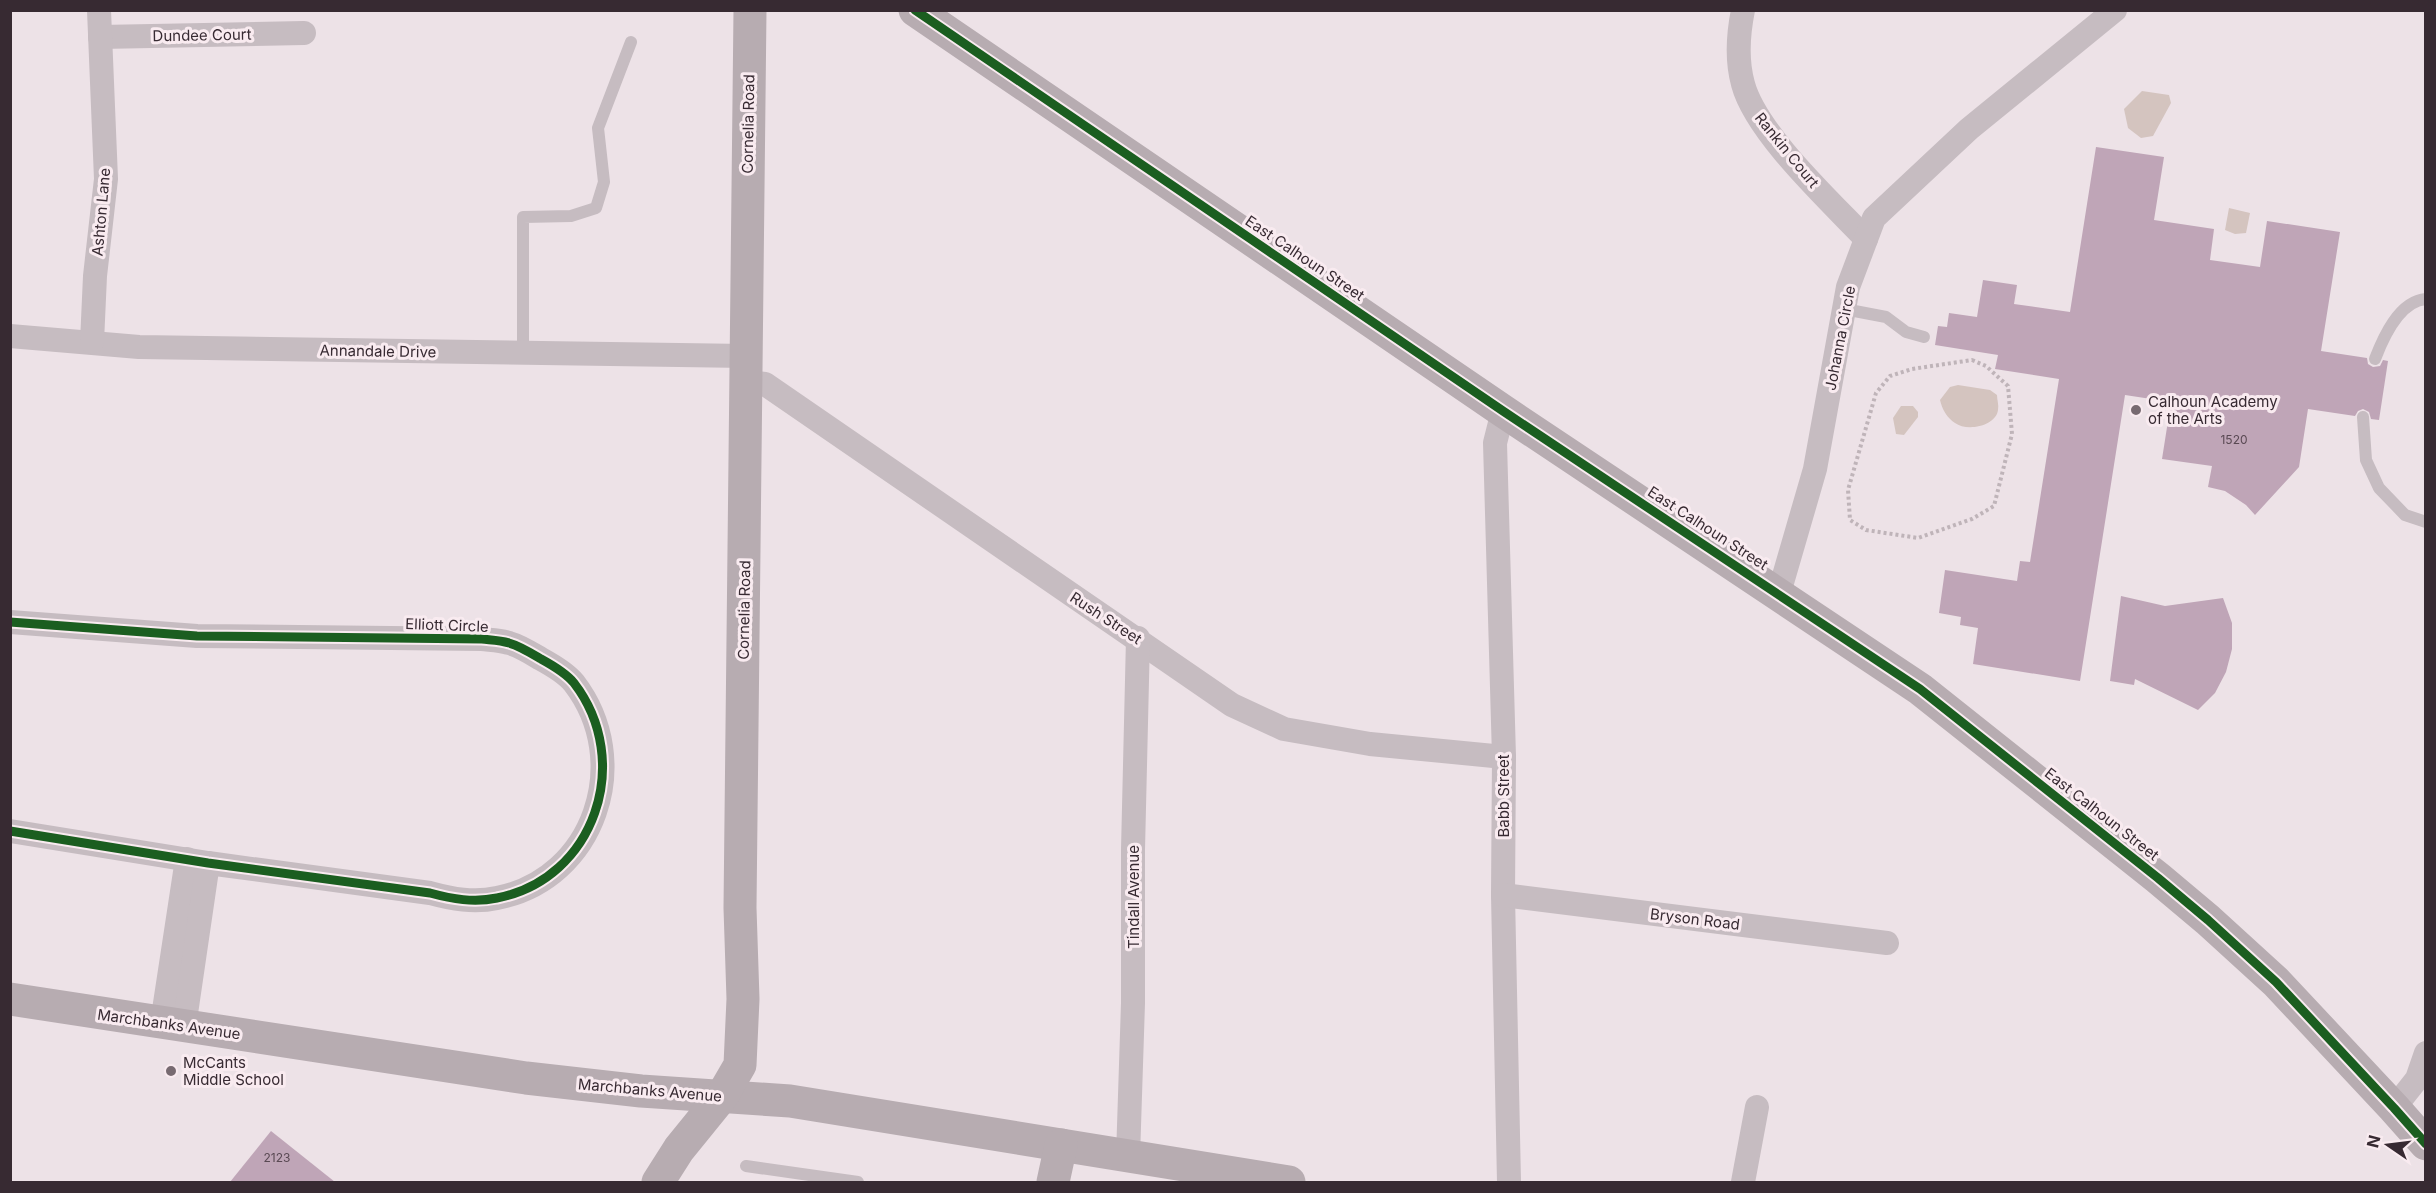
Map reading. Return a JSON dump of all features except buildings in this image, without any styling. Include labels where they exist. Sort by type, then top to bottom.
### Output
[{"type":"street","name":"Ashton Lane","points":[[92,342],[95,276],[106,179],[99,10]]},
{"type":"street","name":"Cornelia Road","points":[[658,1182],[679,1149],[722,1096],[740,1065],[743,999],[740,908],[750,10]]},
{"type":"street","name":"East Calhoun Street","points":[[915,10],[1503,411],[1920,689],[2158,878],[2276,982],[2426,1144]]},
{"type":"street","name":"Rankin Court","points":[[1743,10],[1738,46],[1739,66],[1750,104],[1774,139],[1866,239]]},
{"type":"street","name":"Johanna Circle","points":[[1779,593],[1815,469],[1848,286],[1874,218],[1969,129],[2115,10]]},
{"type":"street","name":"Dundee Court","points":[[100,37],[304,33]]},
{"type":"street","name":"Annandale Drive","points":[[10,336],[162,348],[524,352],[747,369]]},
{"type":"street","name":"Rush Street","points":[[747,369],[765,384],[1138,638],[1232,705],[1284,729],[1370,744],[1504,757]]},
{"type":"street","name":"Babb Street","points":[[1503,411],[1495,443],[1504,757],[1503,895],[1509,1182]]},
{"type":"street","name":"Elliott Circle","points":[[10,622],[197,636],[482,639],[509,643],[542,659],[573,682],[594,722],[603,749],[603,782],[585,836],[573,854],[556,871],[538,884],[496,899],[474,901],[452,899],[10,831]]},
{"type":"street","name":"Tindall Avenue","points":[[1128,1157],[1133,1003],[1133,850],[1138,638]]},
{"type":"street","points":[[173,1025],[197,861]]},
{"type":"street","name":"Bryson Road","points":[[1503,895],[1887,943]]},
{"type":"street","name":"Marchbanks Avenue","points":[[10,999],[526,1078],[641,1091],[790,1101],[1289,1182]]},
{"type":"street","points":[[2394,1108],[2417,1079],[2426,1053]]},
{"type":"street","points":[[1743,1182],[1758,1107]]},
{"type":"street","points":[[1053,1182],[1061,1145]]},
{"type":"lane","points":[[524,352],[523,217],[571,216],[596,208],[604,182],[598,128],[631,42]]},
{"type":"lane","points":[[2374,359],[2384,334],[2405,309],[2420,299],[2426,299]]},
{"type":"lane","points":[[1844,309],[1886,317],[1905,332],[1924,337]]},
{"type":"lane","points":[[2363,417],[2366,460],[2379,488],[2405,515],[2426,522]]},
{"type":"lane","points":[[746,1166],[858,1182]]},
{"type":"path","points":[[1972,360],[1986,366],[2008,386],[2013,434],[1994,506],[1972,519],[1918,537],[1866,530],[1850,520],[1848,490],[1876,393],[1890,376],[1912,369],[1953,363],[1972,360]]},
{"type":"shaded area","points":[[2142,91],[2169,95],[2171,103],[2153,136],[2141,138],[2128,128],[2124,109]]},
{"type":"shaded area","points":[[2229,208],[2250,213],[2246,233],[2235,234],[2225,230]]},
{"type":"shaded area","points":[[1958,385],[1990,390],[1997,395],[1996,416],[1987,424],[1973,427],[1960,426],[1950,419],[1940,400],[1950,387]]},
{"type":"shaded area","points":[[1901,406],[1913,406],[1918,412],[1918,417],[1904,435],[1896,434],[1893,418]]},
{"type":"cycle path","points":[[915,10],[1503,411],[1920,689],[2208,920],[2276,982],[2426,1144]]},
{"type":"cycle path","points":[[10,622],[197,636],[482,639],[506,642],[550,664],[574,683],[592,714],[601,747],[602,780],[595,813],[580,842],[559,867],[531,887],[488,899],[455,899],[430,893],[208,863],[10,831]]},
{"type":"place","name":"Calhoun Academy of the Arts","points":[[2136,410]]},
{"type":"place","name":"McCants Middle School","points":[[171,1071]]}]
